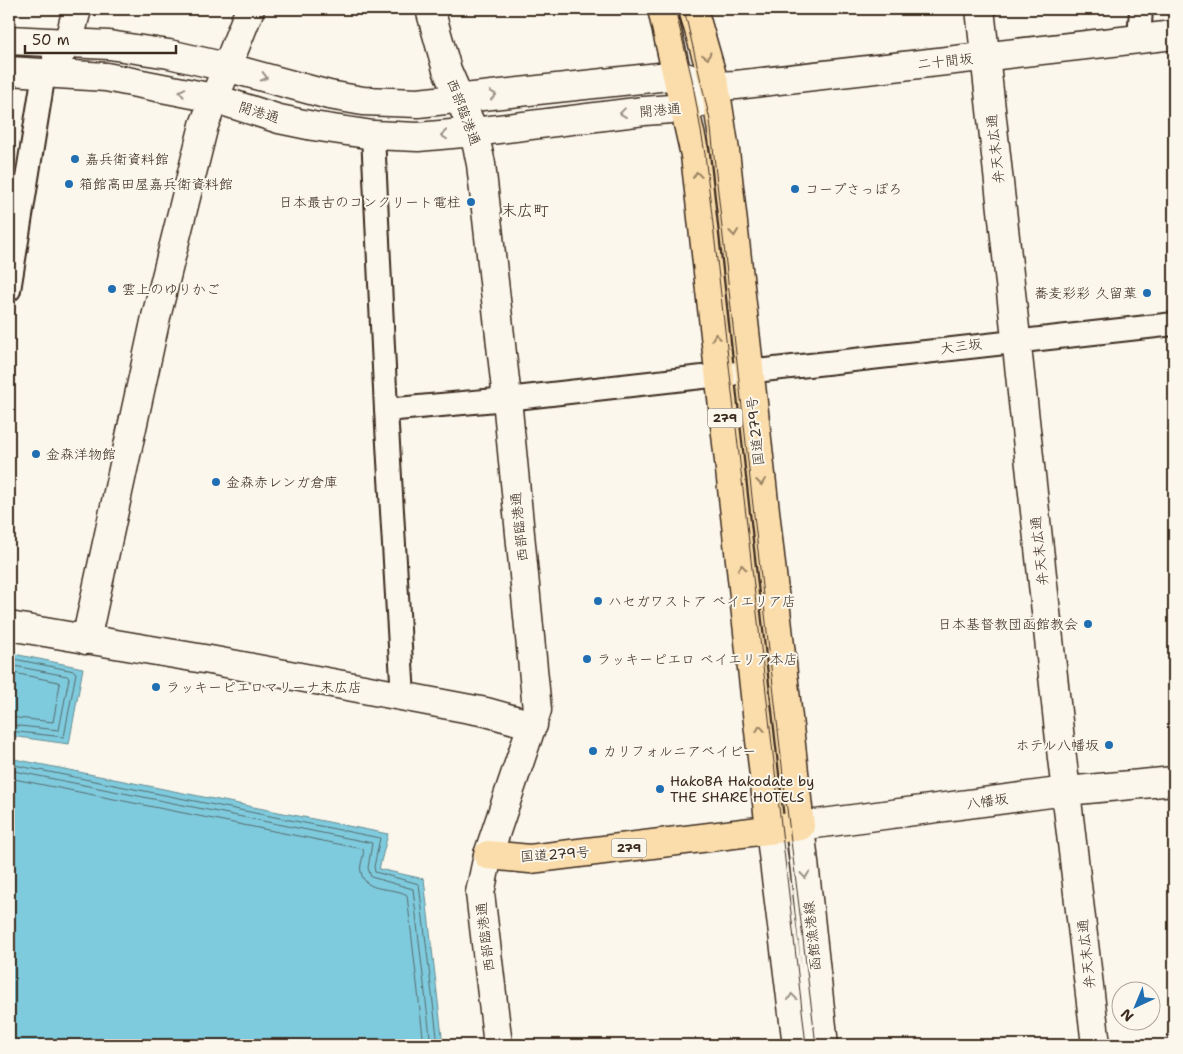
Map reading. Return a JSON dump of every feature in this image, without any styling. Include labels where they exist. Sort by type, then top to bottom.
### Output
[{"type":"highway","name":"国道279号","points":[[662,9],[695,155],[770,830]]},
{"type":"highway","name":"国道279号","points":[[488,855],[530,859],[800,826],[725,151],[715,86],[693,9]]},
{"type":"street","points":[[9,290],[44,73],[68,44],[77,9]]},
{"type":"street","points":[[86,640],[156,317],[204,125],[213,98],[250,9]]},
{"type":"street","name":"西部臨港通","points":[[430,9],[448,70],[474,132],[481,164],[507,399],[535,688],[536,710],[532,726],[488,855],[480,893],[498,1045]]},
{"type":"street","name":"弁天末広通","points":[[980,9],[1066,791],[1096,1045]]},
{"type":"street","points":[[1139,40],[1141,9]]},
{"type":"street","name":"二十間坂","points":[[715,86],[1174,35]]},
{"type":"street","points":[[9,40],[108,45],[226,67],[329,95],[362,101],[418,103],[678,75],[715,86]]},
{"type":"street","name":"開港通","points":[[9,71],[106,77],[213,98],[287,120],[373,135],[418,137],[474,132],[644,110],[685,108],[697,104],[715,86]]},
{"type":"street","points":[[373,135],[386,410],[403,697]]},
{"type":"street","name":"大三坂","points":[[386,410],[507,399],[1016,340],[1174,324]]},
{"type":"street","points":[[9,626],[210,660],[486,712],[532,726]]},
{"type":"street","name":"八幡坂","points":[[800,826],[1066,791],[1174,781]]},
{"type":"street","name":"函館漁港線","points":[[800,826],[824,1045]]},
{"type":"street","name":"函館漁港線","points":[[770,830],[797,1045]]},
{"type":"water","points":[[9,653],[83,668],[69,744],[11,736],[9,744]]},
{"type":"water","points":[[9,758],[388,834],[379,869],[424,879],[443,1045],[9,1045]]},
{"type":"tram line","points":[[675,9],[692,79],[705,154],[806,1045]]},
{"type":"tram line","points":[[684,9],[710,120],[784,784],[816,1045]]},
{"type":"place","name":"嘉兵衛資料館","points":[[75,159]]},
{"type":"place","name":"箱館高田屋嘉兵衛資料館","points":[[69,184]]},
{"type":"place","name":"コープさっぽろ","points":[[795,189]]},
{"type":"place","name":"日本最古のコンクリート電柱","points":[[471,202]]},
{"type":"place","name":"雲上のゆりかご","points":[[112,289]]},
{"type":"place","name":"蕎麦彩彩 久留葉","points":[[1147,293]]},
{"type":"place","name":"金森洋物館","points":[[36,454]]},
{"type":"place","name":"金森赤レンガ倉庫","points":[[216,482]]},
{"type":"place","name":"ハセガワストア べイエリア店","points":[[598,601]]},
{"type":"place","name":"日本基督教団函館教会","points":[[1088,624]]},
{"type":"place","name":"ラッキーピエロ ベイエリア本店","points":[[587,659]]},
{"type":"place","name":"ラッキーピエロマリーナ末広店","points":[[156,687]]},
{"type":"place","name":"ホテル八幡坂","points":[[1109,745]]},
{"type":"place","name":"カリフォルニアべイビー","points":[[593,751]]},
{"type":"place","name":"HakoBA Hakodate by THE SHARE HOTELS","points":[[660,789]]},
{"type":"district","name":"末広町","points":[[525,210]]}]
